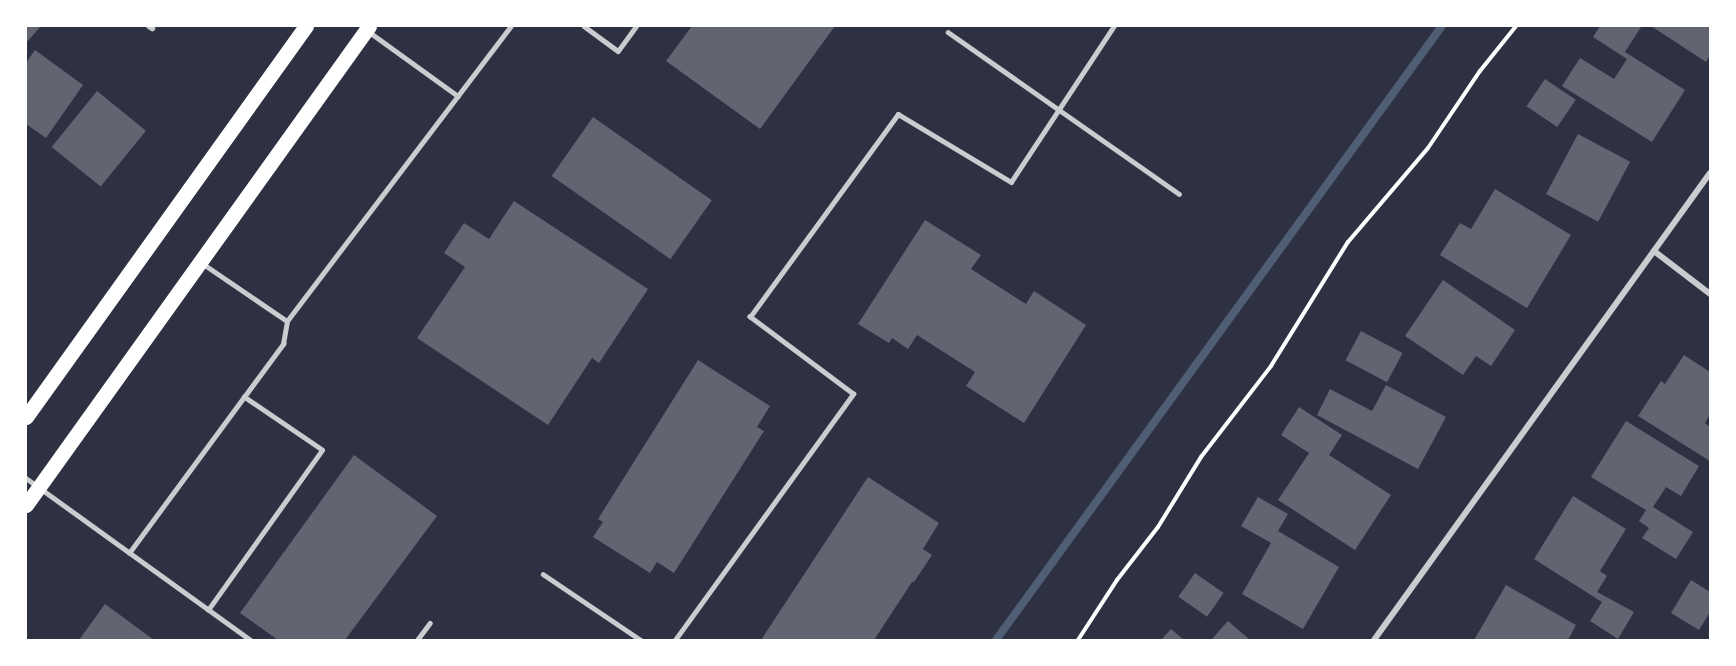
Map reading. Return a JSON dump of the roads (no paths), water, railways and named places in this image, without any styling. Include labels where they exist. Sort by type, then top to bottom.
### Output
[{"type":"main road","points":[[26,417],[306,26]]},
{"type":"main road","points":[[26,505],[32,483],[200,261],[366,27]]},
{"type":"street","points":[[1374,640],[1710,173]]},
{"type":"street","points":[[1654,251],[1710,294]]},
{"type":"lane","points":[[129,553],[283,344],[287,321],[511,26]]},
{"type":"lane","points":[[584,26],[618,51],[636,26]]},
{"type":"lane","points":[[675,640],[853,394],[750,317],[757,307],[898,114],[1011,182],[1114,26]]},
{"type":"lane","points":[[366,27],[458,96]]},
{"type":"lane","points":[[948,32],[1060,108],[1179,194]]},
{"type":"lane","points":[[200,261],[287,321]]},
{"type":"lane","points":[[208,610],[322,450],[244,397]]},
{"type":"lane","points":[[32,483],[251,640]]},
{"type":"lane","points":[[543,574],[642,640]]},
{"type":"lane","points":[[417,640],[430,623]]},
{"type":"waterway","points":[[996,640],[1442,26]]}]
